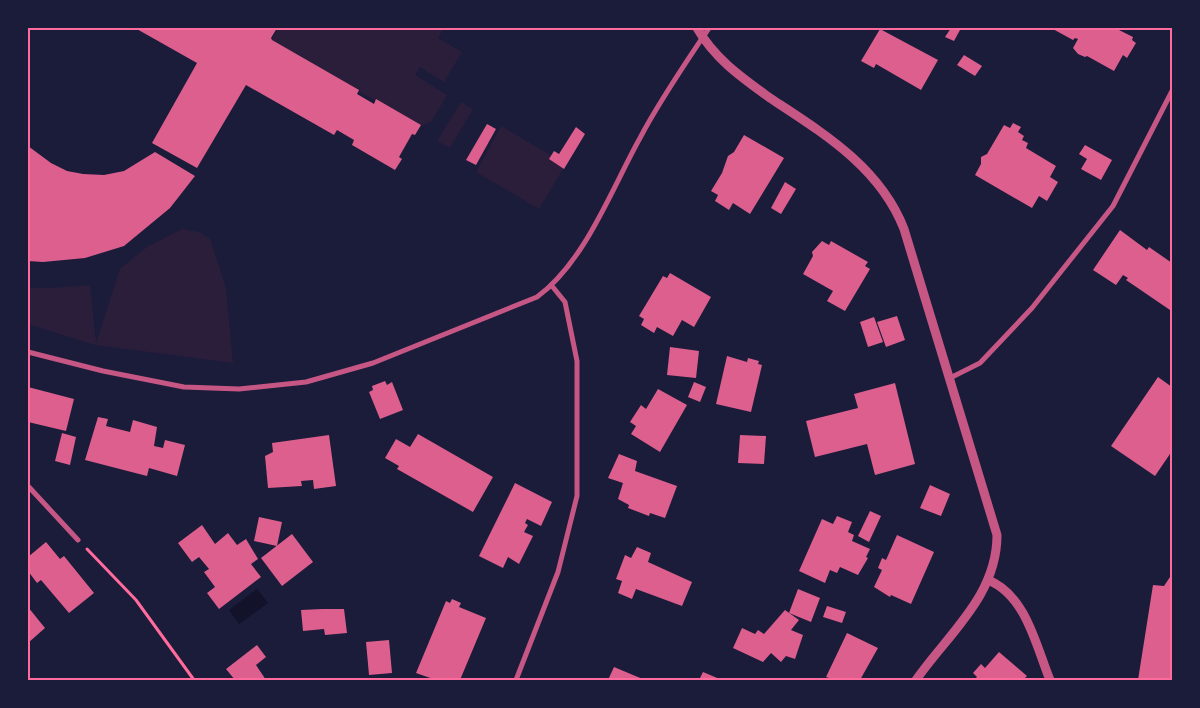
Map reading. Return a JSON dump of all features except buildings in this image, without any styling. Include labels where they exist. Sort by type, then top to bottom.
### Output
[{"type":"street","points":[[697,28],[702,37],[730,68],[829,138],[860,163],[884,193],[904,230],[997,535],[997,549],[988,580],[972,608],[916,680]]},
{"type":"street","points":[[28,352],[104,371],[184,386],[239,389],[306,382],[382,360],[536,298],[552,286],[582,246],[641,136],[709,28]]},
{"type":"street","points":[[948,379],[980,363],[1032,308],[1107,214],[1172,91]]},
{"type":"street","points":[[516,680],[558,572],[577,496],[578,361],[565,302],[552,286]]},
{"type":"street","points":[[28,486],[78,540]]},
{"type":"street","points":[[988,580],[1005,589],[1022,610],[1050,680]]},
{"type":"path","points":[[78,540],[136,600],[194,680]]},
{"type":"shaded area","points":[[278,28],[444,28],[438,38],[462,52],[444,82],[420,67],[415,75],[447,95],[431,122],[420,126],[271,41]]},
{"type":"shaded area","points":[[461,102],[473,109],[450,148],[437,141]]},
{"type":"shaded area","points":[[501,126],[566,164],[539,209],[476,172]]},
{"type":"shaded area","points":[[182,229],[199,232],[210,239],[226,288],[233,363],[95,345],[28,324],[28,288],[90,285],[96,343],[120,269],[147,247]]},
{"type":"shaded area","points":[[257,589],[268,603],[239,624],[229,610]]}]
